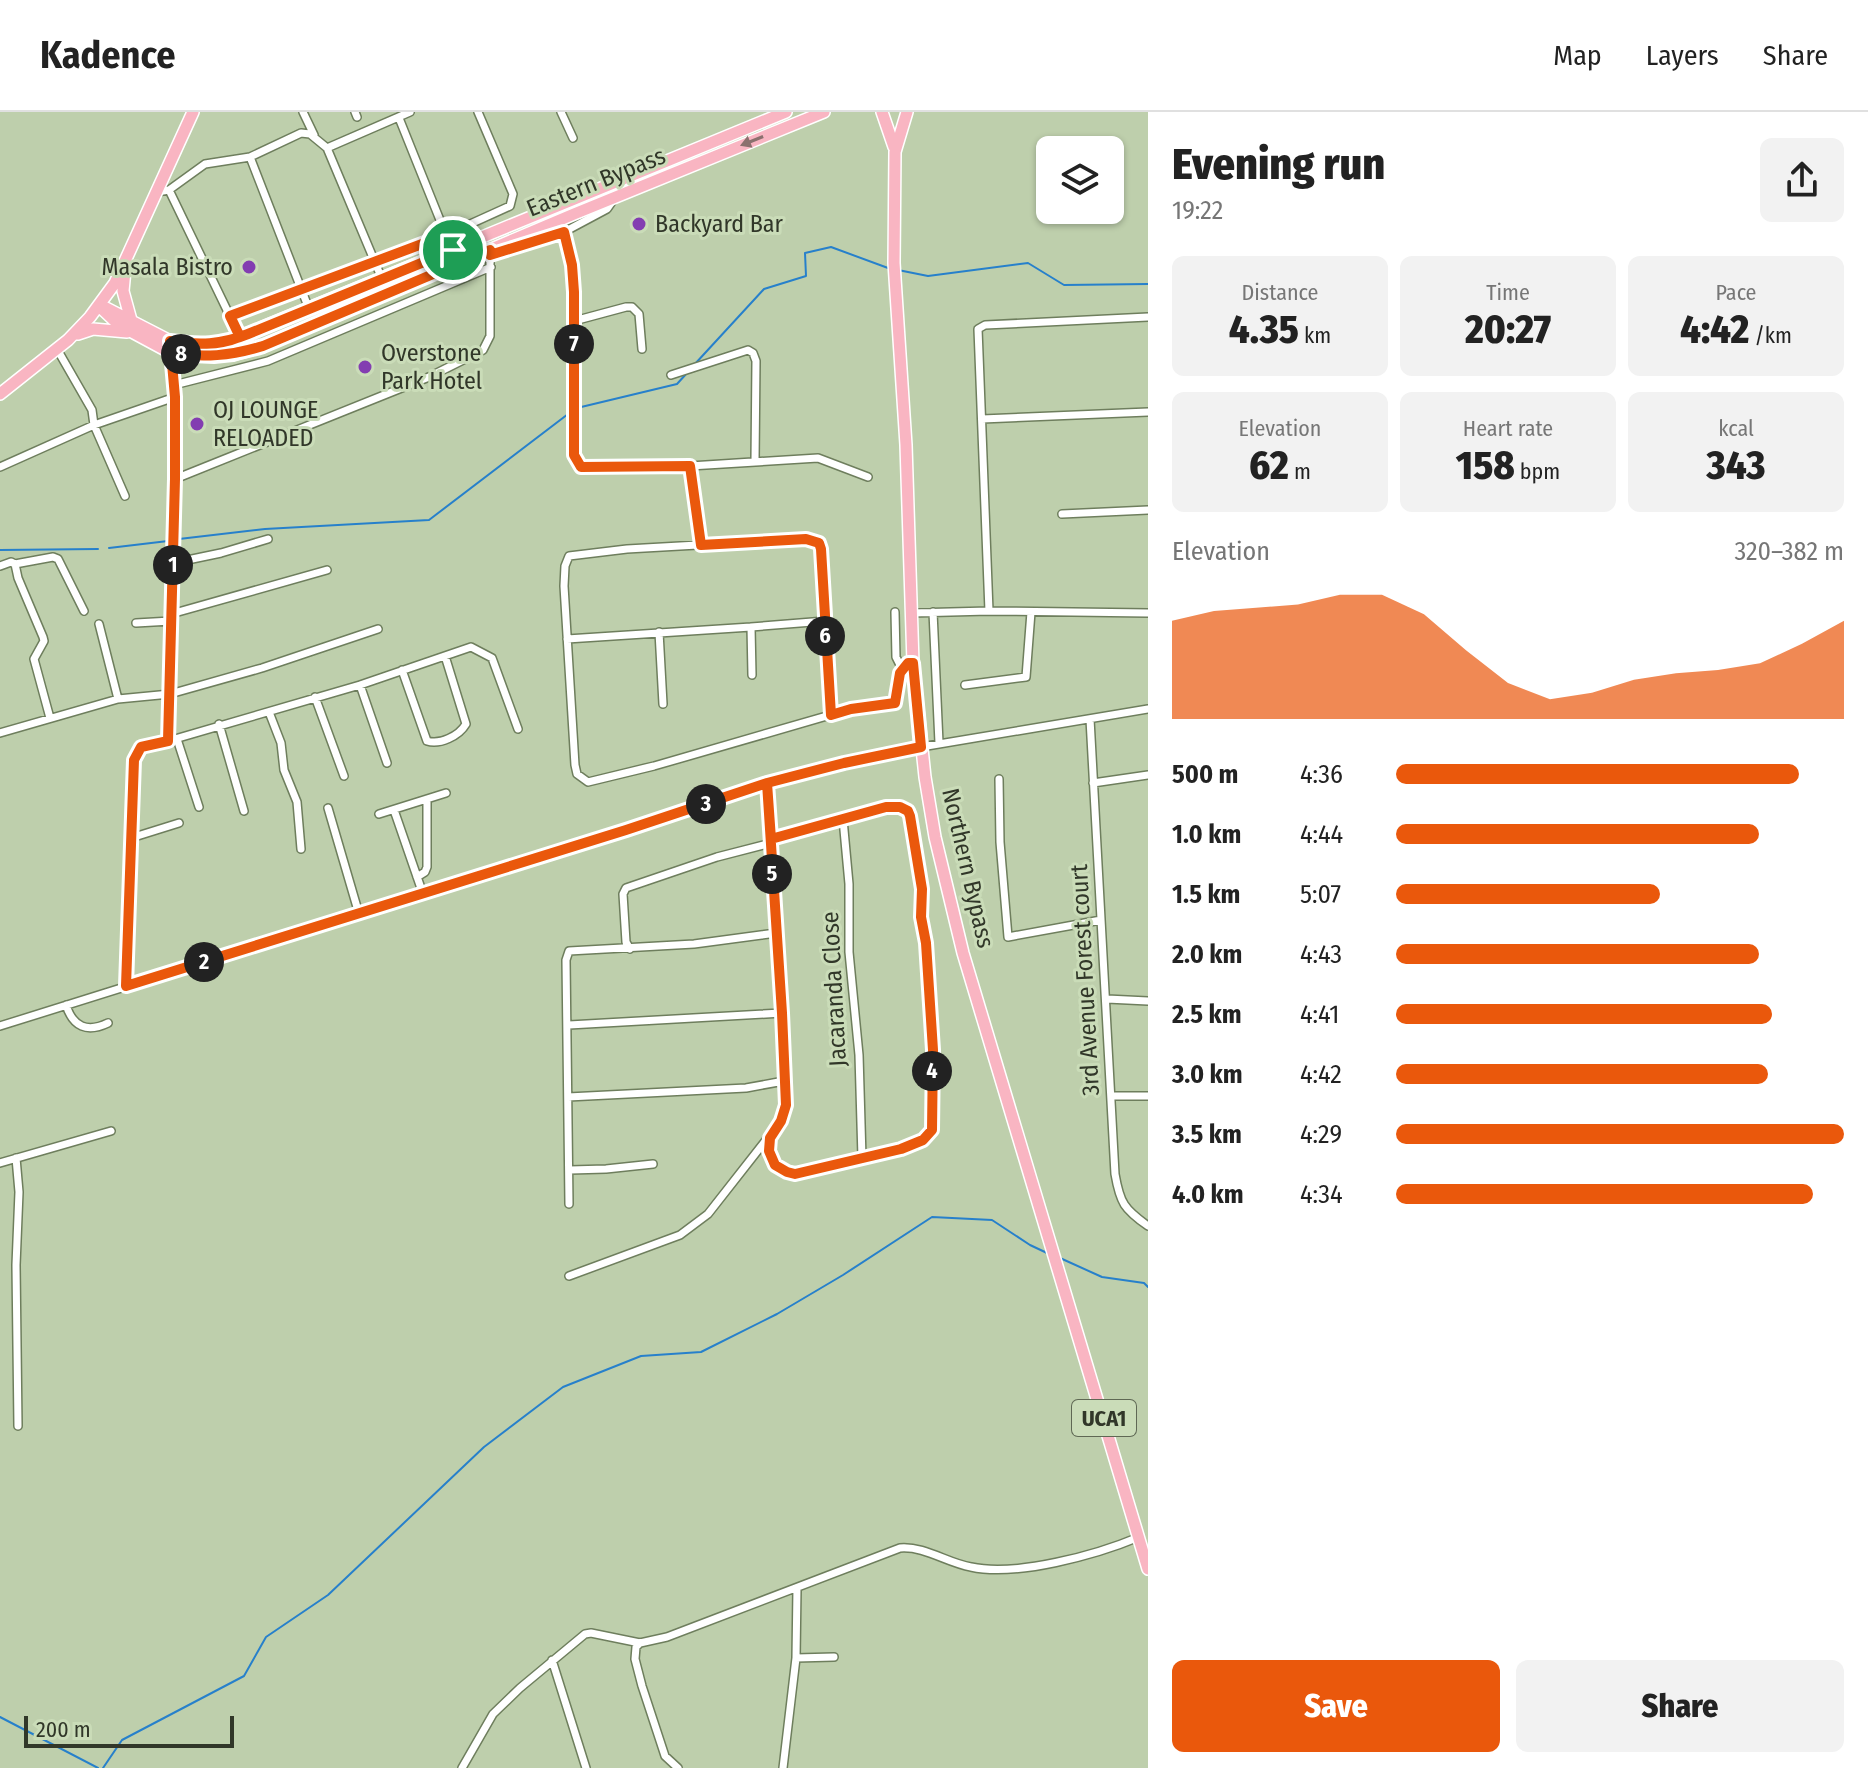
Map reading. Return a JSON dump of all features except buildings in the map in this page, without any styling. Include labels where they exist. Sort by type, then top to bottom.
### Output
[{"type":"main road","points":[[0,394],[70,338],[99,306],[163,191],[193,112]]},
{"type":"main road","name":"Eastern Bypass","points":[[171,347],[227,342],[786,112]]},
{"type":"main road","name":"Eastern Bypass","points":[[99,306],[171,347],[214,357],[233,355],[263,346],[824,112]]},
{"type":"main road","name":"UCA1","points":[[882,112],[895,152]]},
{"type":"main road","name":"UCA1","points":[[895,152],[907,112]]},
{"type":"main road","name":"Northern Bypass","points":[[895,152],[894,263],[912,613],[907,666],[935,837],[948,893],[1049,1240],[1146,1552],[1148,1569]]},
{"type":"main road","points":[[70,338],[93,329],[130,326],[123,291],[126,261]]},
{"type":"street","points":[[303,112],[315,137],[327,148],[382,279]]},
{"type":"street","points":[[327,148],[410,112]]},
{"type":"street","points":[[230,316],[374,263],[503,210],[511,202],[513,194],[478,112]]},
{"type":"street","points":[[561,112],[573,138]]},
{"type":"street","points":[[399,118],[453,250]]},
{"type":"street","points":[[240,337],[163,191],[205,164],[250,157],[301,133],[315,137]]},
{"type":"street","points":[[250,157],[309,309]]},
{"type":"street","points":[[175,479],[429,377],[483,350],[490,336],[490,252],[564,232],[607,209],[615,197]]},
{"type":"street","points":[[511,202],[519,222]]},
{"type":"street","points":[[564,232],[572,265],[574,455],[581,467],[690,466],[818,458],[868,477]]},
{"type":"street","points":[[393,255],[399,272]]},
{"type":"street","points":[[174,385],[268,361],[491,267]]},
{"type":"street","points":[[393,291],[398,306]]},
{"type":"street","points":[[574,321],[632,307],[639,314],[642,349]]},
{"type":"street","points":[[989,611],[977,332],[980,327],[1148,317]]},
{"type":"street","points":[[263,346],[268,361]]},
{"type":"street","points":[[171,347],[175,397],[170,694],[172,740],[199,807]]},
{"type":"street","points":[[57,349],[92,410],[94,425],[125,496]]},
{"type":"street","points":[[671,375],[736,353],[748,350],[753,353],[756,361],[755,461]]},
{"type":"street","points":[[0,467],[94,425],[175,397]]},
{"type":"street","points":[[982,419],[1148,412]]},
{"type":"street","points":[[690,466],[701,545]]},
{"type":"street","points":[[1062,514],[1148,510]]},
{"type":"street","points":[[173,563],[268,539]]},
{"type":"street","points":[[831,715],[821,549],[815,541],[701,545],[569,556],[564,586],[575,765],[577,774],[588,782],[654,766],[831,715],[851,709],[895,703],[907,666],[896,657],[895,612]]},
{"type":"street","points":[[0,566],[8,562],[15,564],[53,557],[58,559],[84,611]]},
{"type":"street","points":[[15,564],[43,637],[43,644],[34,659],[50,718]]},
{"type":"street","points":[[136,623],[171,618],[327,570]]},
{"type":"street","points":[[933,612],[939,743]]},
{"type":"street","points":[[965,685],[1026,677],[1031,612]]},
{"type":"street","points":[[912,613],[1148,613]]},
{"type":"street","points":[[567,639],[825,621]]},
{"type":"street","points":[[99,624],[118,699]]},
{"type":"street","points":[[751,627],[752,675]]},
{"type":"street","points":[[0,733],[118,699],[170,694],[262,668],[378,629]]},
{"type":"street","points":[[659,632],[663,704]]},
{"type":"street","points":[[126,986],[131,838],[137,752],[141,747],[360,685],[471,647],[492,658],[518,729]]},
{"type":"street","points":[[402,670],[427,741],[435,743],[460,733],[466,724],[445,656]]},
{"type":"street","points":[[360,685],[387,763]]},
{"type":"street","points":[[315,697],[344,776]]},
{"type":"street","points":[[0,1026],[767,783],[939,743],[1148,709]]},
{"type":"street","points":[[269,712],[281,743],[284,770],[297,802],[301,849]]},
{"type":"street","name":"3rd Avenue Forest court","points":[[1090,719],[1115,1174],[1125,1209],[1148,1226]]},
{"type":"street","points":[[219,724],[244,811]]},
{"type":"street","points":[[1093,783],[1148,775]]},
{"type":"street","points":[[999,779],[1000,842],[1008,937],[1101,920]]},
{"type":"street","points":[[569,1276],[680,1235],[691,1228],[708,1214],[770,1138],[784,1115],[782,1013],[767,783]]},
{"type":"street","points":[[379,814],[446,793]]},
{"type":"street","points":[[417,877],[427,867],[427,799]]},
{"type":"street","points":[[630,949],[626,942],[623,894],[626,888],[717,857],[886,807],[900,807],[908,811],[922,889],[921,917],[926,943],[933,1050],[930,1134],[911,1145],[791,1174],[773,1162],[769,1151],[770,1138]]},
{"type":"street","points":[[328,808],[359,914]]},
{"type":"street","points":[[394,810],[423,894]]},
{"type":"street","name":"Jacaranda Close","points":[[843,819],[849,884],[850,965],[859,1055],[862,1158]]},
{"type":"street","points":[[131,838],[179,823]]},
{"type":"street","points":[[569,1204],[566,960],[569,951],[630,949],[776,933]]},
{"type":"street","points":[[1107,999],[1148,1001]]},
{"type":"street","points":[[66,1005],[70,1018],[79,1025],[99,1027],[108,1023]]},
{"type":"street","points":[[569,1025],[782,1013]]},
{"type":"street","points":[[568,1097],[746,1088],[784,1081]]},
{"type":"street","points":[[1112,1096],[1148,1096]]},
{"type":"street","points":[[0,1163],[111,1131]]},
{"type":"street","points":[[16,1158],[19,1192],[16,1265],[18,1426]]},
{"type":"street","points":[[570,1170],[653,1164]]},
{"type":"street","points":[[462,1768],[493,1714],[585,1634],[640,1643],[667,1637],[900,1548],[916,1548],[971,1568],[1008,1568],[1057,1562],[1139,1537]]},
{"type":"street","points":[[783,1768],[796,1658],[797,1588]]},
{"type":"street","points":[[640,1643],[636,1647],[635,1659],[642,1686],[665,1756],[678,1768]]},
{"type":"street","points":[[796,1658],[834,1657]]},
{"type":"street","points":[[552,1660],[586,1768]]},
{"type":"waterway","points":[[694,365],[764,289],[806,276],[805,253],[831,247],[888,268]]},
{"type":"waterway","points":[[898,270],[928,276],[1028,263],[1064,285],[1148,284]]},
{"type":"waterway","points":[[577,408],[677,384],[687,373]]},
{"type":"waterway","points":[[179,539],[265,529],[429,520],[572,411]]},
{"type":"waterway","points":[[109,548],[168,541]]},
{"type":"waterway","points":[[0,550],[98,549]]},
{"type":"waterway","points":[[103,1768],[122,1740],[244,1676],[266,1637],[328,1595],[484,1447],[563,1387],[641,1356],[701,1352],[777,1314],[932,1217],[992,1220],[1047,1253]]},
{"type":"waterway","points":[[1060,1258],[1102,1277],[1144,1283],[1148,1287]]},
{"type":"waterway","points":[[0,1717],[98,1768]]},
{"type":"place","name":"Backyard Bar","points":[[639,224]]},
{"type":"place","name":"Masala Bistro","points":[[249,267]]},
{"type":"place","name":"Overstone Park Hotel","points":[[365,367]]},
{"type":"place","name":"OJ LOUNGE RELOADED","points":[[197,424]]},
{"type":"route","points":[[453,250],[248,334],[227,342],[207,345],[170,341],[171,353],[175,397],[175,479],[168,741],[141,747],[134,760],[126,986],[767,783],[771,839],[876,809],[900,807],[908,811],[914,836],[926,943],[933,1077],[932,1130],[923,1140],[887,1153],[795,1174],[775,1165],[769,1151],[770,1138],[784,1115],[786,1105],[767,783],[921,747],[913,663],[908,663],[900,673],[895,703],[831,715],[819,543],[806,539],[701,545],[690,466],[581,467],[578,464],[574,455],[574,292],[572,265],[564,232],[490,255],[490,250],[263,346],[233,355],[209,357],[171,353],[170,341],[194,344],[207,345],[240,337],[230,316],[446,235],[453,250]]}]
